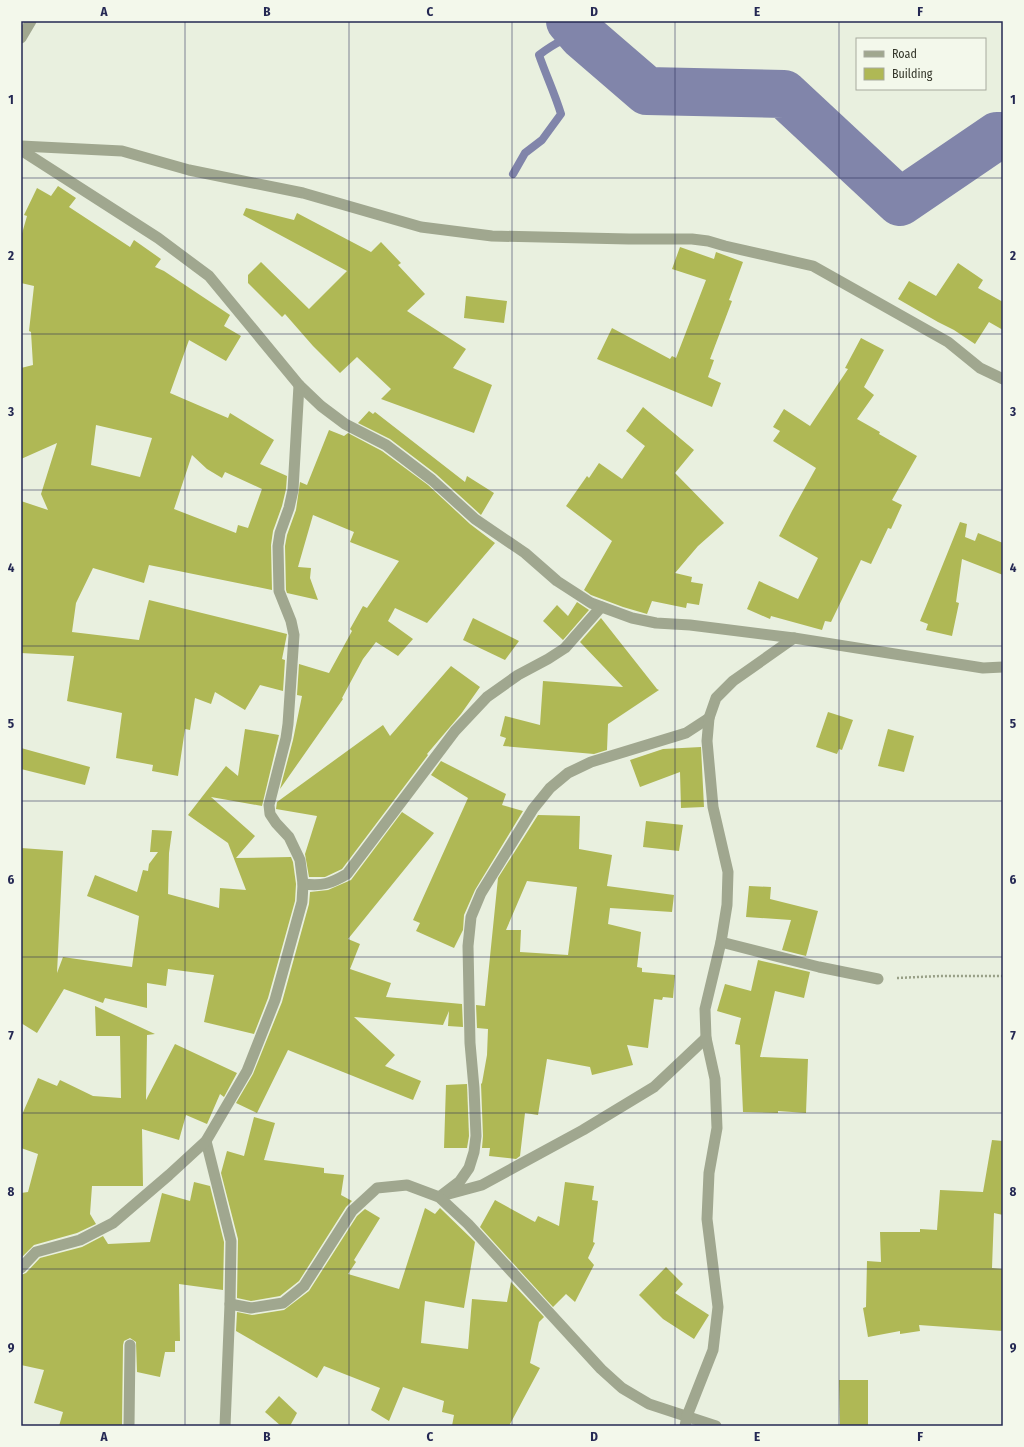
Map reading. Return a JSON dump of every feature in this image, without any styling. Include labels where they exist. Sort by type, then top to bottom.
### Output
[{"type":"street","points":[[21,38],[31,21]]},
{"type":"street","points":[[21,146],[122,151],[189,170],[303,193],[421,227],[492,236],[692,239],[708,241],[813,266],[948,342],[980,368],[1003,379]]},
{"type":"street","points":[[21,150],[158,238],[209,276],[299,385],[321,406],[345,424],[386,445],[432,480],[475,519],[525,553],[557,581],[591,603],[632,618],[656,623],[690,625],[794,638],[983,668],[1003,667]]},
{"type":"street","points":[[21,1268],[36,1252],[80,1240],[113,1223],[206,1141],[247,1071],[275,1000],[302,902],[303,884],[300,860],[289,837],[270,814],[269,805],[286,738],[288,724],[294,635],[291,621],[279,591],[278,546],[280,533],[289,508],[293,490],[299,385]]},
{"type":"street","points":[[303,884],[319,886],[334,882],[347,874],[455,730],[493,693],[518,675],[565,648],[601,607]]},
{"type":"street","points":[[686,1421],[713,1350],[718,1307],[707,1219],[709,1174],[717,1128],[715,1079],[706,1038],[705,1009],[721,942],[727,905],[728,872],[713,807],[707,741],[709,718],[716,698],[732,681],[794,638]]},
{"type":"street","points":[[439,1197],[460,1181],[469,1168],[474,1152],[476,1136],[470,1042],[468,946],[471,917],[481,893],[533,809],[550,788],[568,773],[592,762],[686,733],[709,718]]},
{"type":"street","points":[[721,942],[819,967],[878,979]]},
{"type":"street","points":[[439,1197],[482,1185],[583,1130],[654,1087],[706,1038]]},
{"type":"street","points":[[206,1141],[231,1242],[225,1426]]},
{"type":"street","points":[[230,1304],[251,1308],[283,1304],[304,1286],[352,1211],[377,1188],[407,1185],[439,1197],[468,1224],[601,1369],[622,1388],[649,1404],[686,1421],[716,1426]]},
{"type":"street","points":[[130,1345],[130,1426]]},
{"type":"path","points":[[878,979],[940,976],[1003,976]]},
{"type":"building","points":[[58,186],[76,198],[69,207],[130,247],[134,240],[161,259],[155,267],[164,271],[230,315],[224,326],[241,336],[226,361],[189,340],[170,393],[228,418],[230,413],[274,440],[260,464],[287,476],[286,489],[282,506],[273,531],[271,545],[272,590],[149,565],[144,583],[93,568],[76,603],[72,632],[139,640],[149,600],[287,634],[282,659],[285,660],[283,691],[260,685],[245,710],[215,692],[211,704],[195,698],[190,730],[185,729],[178,776],[152,771],[153,765],[116,758],[122,713],[67,701],[74,656],[21,653],[21,501],[48,510],[41,494],[57,443],[21,459],[21,368],[33,365],[31,332],[29,331],[34,286],[21,283],[21,237],[27,216],[24,215],[37,188],[51,196]],"holes":[[[96,425],[152,438],[140,477],[91,465]],[[192,455],[207,469],[222,478],[225,472],[262,489],[248,528],[238,525],[236,533],[174,509]]]},
{"type":"building","points":[[246,208],[294,220],[297,213],[371,252],[381,242],[401,263],[398,265],[425,294],[407,311],[466,349],[453,368],[492,385],[474,433],[381,399],[391,389],[357,357],[340,373],[313,346],[285,314],[282,317],[248,283],[248,275],[261,262],[309,309],[347,271],[243,215]]},
{"type":"building","points":[[680,247],[714,259],[716,252],[743,262],[729,300],[732,301],[710,359],[714,360],[708,377],[721,383],[712,407],[597,359],[612,328],[670,359],[672,356],[676,358],[706,280],[672,269]]},
{"type":"building","points":[[958,263],[983,280],[978,288],[1003,302],[1003,330],[989,322],[975,344],[954,330],[898,299],[909,281],[936,296]]},
{"type":"building","points":[[466,296],[507,301],[504,323],[464,318]]},
{"type":"building","points":[[861,338],[884,350],[864,387],[874,395],[857,419],[880,432],[879,434],[917,456],[892,500],[902,505],[891,529],[888,528],[871,564],[861,560],[831,622],[825,621],[822,630],[771,616],[770,619],[747,609],[759,581],[798,599],[818,558],[779,536],[816,468],[773,441],[780,431],[773,427],[784,409],[810,426],[848,369],[845,368]]},
{"type":"building","points":[[643,407],[694,450],[675,473],[724,523],[698,546],[675,573],[692,577],[691,582],[703,584],[699,605],[687,603],[686,608],[652,601],[647,614],[591,595],[584,590],[612,541],[566,506],[587,476],[589,478],[599,463],[622,479],[645,446],[626,431]]},
{"type":"building","points":[[369,411],[373,414],[375,412],[465,482],[467,476],[494,493],[481,515],[436,474],[390,439],[358,423]]},
{"type":"building","points":[[329,430],[344,436],[348,433],[382,451],[428,485],[470,524],[495,543],[427,623],[395,608],[388,621],[413,639],[398,656],[376,642],[363,659],[342,698],[343,699],[280,789],[293,740],[302,696],[297,695],[299,664],[329,673],[352,631],[350,629],[363,606],[367,608],[399,561],[350,542],[354,532],[313,515],[298,567],[311,568],[310,578],[318,600],[287,593],[285,546],[287,535],[296,510],[300,482],[307,485]]},
{"type":"building","points":[[960,522],[967,524],[965,537],[975,541],[978,533],[1003,543],[1003,575],[962,559],[956,602],[959,603],[952,636],[926,630],[928,624],[920,621]]},
{"type":"building","points":[[577,602],[589,610],[563,640],[543,621],[557,605],[568,616]]},
{"type":"building","points":[[473,618],[519,641],[505,660],[463,640]]},
{"type":"building","points":[[601,618],[659,690],[608,724],[607,750],[594,754],[503,746],[506,738],[500,736],[505,716],[540,725],[543,681],[623,687],[580,642]]},
{"type":"building","points":[[451,666],[480,687],[461,714],[427,754],[428,755],[342,869],[325,877],[309,877],[305,854],[317,816],[276,809],[277,802],[383,725],[390,736]]},
{"type":"building","points":[[828,712],[853,720],[842,750],[839,749],[837,754],[816,747]]},
{"type":"building","points":[[245,729],[279,735],[262,806],[211,797],[255,836],[236,858],[291,857],[296,884],[295,901],[268,998],[254,1034],[204,1022],[214,975],[168,969],[166,986],[147,983],[147,1008],[105,998],[103,1003],[64,989],[37,1033],[21,1023],[21,848],[63,851],[57,973],[63,957],[132,967],[139,916],[87,896],[95,875],[137,892],[143,870],[148,871],[149,864],[158,852],[150,852],[152,830],[172,831],[169,853],[168,894],[219,908],[220,888],[246,890],[228,843],[188,815],[226,766],[238,776]]},
{"type":"building","points":[[888,729],[914,736],[904,772],[878,766]]},
{"type":"building","points":[[701,747],[704,807],[681,808],[680,772],[640,787],[630,760],[663,749]]},
{"type":"building","points":[[21,748],[90,767],[85,785],[21,769]]},
{"type":"building","points":[[441,761],[506,794],[502,805],[523,811],[475,890],[464,915],[463,930],[454,948],[416,931],[420,923],[413,920],[468,798],[431,775]]},
{"type":"building","points":[[402,812],[434,833],[348,939],[360,944],[350,969],[391,983],[386,997],[462,1004],[463,1027],[448,1026],[449,1011],[443,1025],[354,1017],[395,1055],[385,1066],[421,1081],[413,1100],[288,1050],[257,1113],[236,1103],[253,1074],[282,1002],[309,904],[310,892],[328,890],[351,880]]},
{"type":"building","points":[[538,815],[580,816],[579,849],[612,855],[607,886],[674,895],[672,912],[610,908],[608,924],[641,932],[637,967],[642,968],[642,972],[675,975],[673,998],[663,997],[662,1000],[654,999],[648,1048],[627,1045],[633,1065],[592,1075],[590,1067],[547,1059],[538,1115],[525,1113],[520,1156],[516,1159],[489,1156],[490,1148],[482,1148],[481,1084],[487,1055],[488,1029],[477,1028],[476,1005],[485,1006],[498,878]],"holes":[[[527,881],[577,887],[568,955],[520,952],[521,930],[506,930]]]},
{"type":"building","points":[[646,821],[683,825],[679,851],[643,847]]},
{"type":"building","points":[[749,886],[771,887],[770,899],[818,911],[806,956],[782,950],[791,920],[746,917]]},
{"type":"building","points":[[758,960],[810,972],[804,998],[775,991],[760,1057],[808,1059],[806,1113],[778,1111],[778,1113],[743,1112],[740,1045],[735,1044],[741,1018],[717,1011],[725,984],[751,991]]},
{"type":"building","points":[[95,1006],[155,1034],[147,1035],[146,1100],[175,1044],[237,1073],[224,1097],[220,1094],[207,1124],[186,1115],[179,1140],[142,1129],[143,1186],[92,1186],[90,1214],[96,1224],[77,1233],[34,1245],[21,1258],[21,1193],[28,1192],[38,1154],[21,1148],[21,1117],[38,1078],[57,1086],[60,1080],[93,1096],[121,1098],[120,1036],[96,1036]]},
{"type":"building","points":[[467,1084],[469,1136],[467,1148],[444,1148],[446,1085]]},
{"type":"building","points":[[254,1117],[275,1123],[264,1160],[324,1168],[324,1173],[344,1175],[341,1195],[352,1201],[346,1207],[299,1281],[280,1296],[251,1301],[237,1298],[238,1239],[221,1173],[227,1151],[244,1156]]},
{"type":"building","points":[[992,1140],[1003,1141],[1003,1215],[994,1213],[992,1268],[1003,1269],[1003,1331],[919,1325],[920,1331],[900,1334],[900,1331],[868,1337],[863,1308],[866,1307],[867,1261],[881,1262],[880,1232],[920,1232],[920,1229],[937,1230],[940,1190],[983,1192]]},
{"type":"building","points":[[194,1182],[210,1186],[224,1242],[223,1290],[179,1284],[180,1341],[175,1341],[175,1352],[165,1352],[160,1377],[137,1372],[136,1342],[130,1338],[124,1341],[122,1426],[59,1426],[63,1412],[34,1403],[44,1370],[21,1365],[21,1275],[26,1273],[40,1258],[82,1247],[103,1236],[108,1244],[150,1242],[162,1193],[190,1201]]},
{"type":"building","points":[[565,1182],[594,1186],[592,1200],[598,1201],[593,1242],[595,1243],[588,1258],[594,1265],[575,1302],[566,1294],[553,1307],[480,1227],[495,1200],[535,1222],[538,1216],[559,1226]]},
{"type":"building","points":[[425,1208],[435,1214],[440,1208],[475,1242],[464,1308],[425,1301],[421,1343],[468,1349],[472,1299],[507,1302],[511,1282],[544,1317],[539,1322],[530,1363],[540,1368],[509,1426],[452,1426],[454,1415],[442,1412],[444,1401],[403,1387],[389,1421],[371,1410],[380,1388],[324,1366],[317,1378],[236,1331],[237,1312],[252,1315],[284,1310],[309,1291],[357,1216],[365,1209],[380,1218],[354,1260],[356,1262],[348,1274],[399,1289]]},
{"type":"building","points":[[666,1267],[683,1284],[675,1293],[709,1315],[694,1339],[663,1319],[639,1295]]},
{"type":"building","points":[[839,1380],[868,1380],[868,1426],[840,1426]]},
{"type":"building","points":[[279,1396],[297,1413],[290,1426],[281,1426],[265,1412]]},
{"type":"waterway","points":[[570,21],[582,35],[647,91],[784,94],[900,202],[997,136],[1003,136]]},
{"type":"waterway","points":[[513,174],[525,153],[542,140],[561,114],[539,55],[559,42],[570,37],[582,35]]}]
